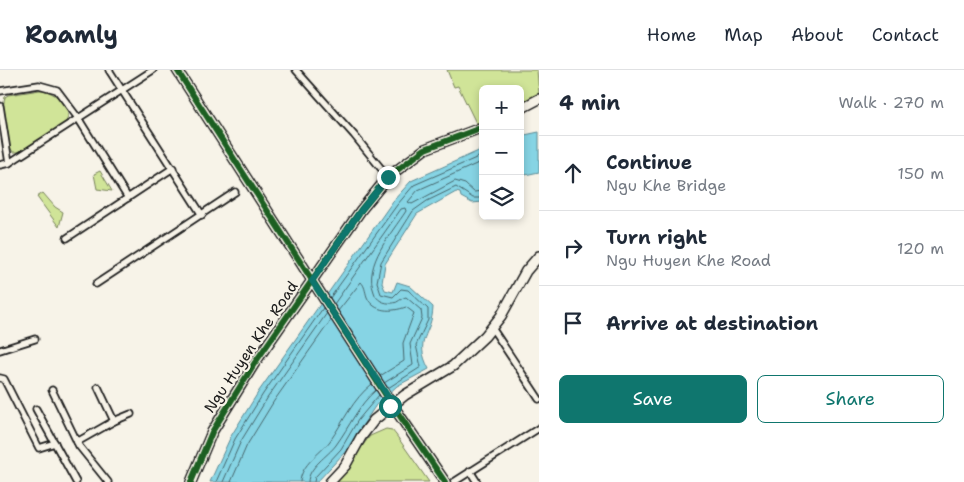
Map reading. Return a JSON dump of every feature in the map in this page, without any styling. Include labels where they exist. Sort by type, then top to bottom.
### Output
[{"type":"street","points":[[109,70],[123,89],[202,215]]},
{"type":"street","points":[[0,165],[9,163],[153,70]]},
{"type":"street","points":[[177,70],[312,281],[445,482]]},
{"type":"street","points":[[296,70],[354,135],[388,177]]},
{"type":"street","points":[[0,91],[48,86],[57,90],[78,118],[128,198]]},
{"type":"street","points":[[524,107],[539,99]]},
{"type":"street","points":[[0,106],[9,163]]},
{"type":"street","name":"Ngu Huyen Khe Road","points":[[191,482],[212,432],[254,364],[361,210],[388,177],[425,148],[479,128]]},
{"type":"street","points":[[67,238],[173,168]]},
{"type":"street","points":[[96,284],[236,192]]},
{"type":"street","points":[[330,482],[346,466],[361,437],[390,400],[452,366],[492,328],[501,316],[526,271],[539,256]]},
{"type":"street","points":[[492,328],[539,399]]},
{"type":"street","points":[[0,350],[35,340]]},
{"type":"street","points":[[0,378],[4,379],[40,448],[55,443]]},
{"type":"street","points":[[98,387],[114,421]]},
{"type":"street","points":[[52,390],[77,442],[108,482]]},
{"type":"street","points":[[36,409],[76,482]]},
{"type":"street","points":[[77,442],[114,421],[132,414]]},
{"type":"street","points":[[454,482],[463,480],[470,471],[539,428]]},
{"type":"street","points":[[470,471],[477,482]]},
{"type":"green space","points":[[447,70],[537,70],[539,95],[524,103],[524,85],[479,85],[479,122],[476,123],[458,86],[454,87]]},
{"type":"green space","points":[[40,90],[52,93],[58,97],[66,108],[68,113],[67,119],[64,124],[19,152],[13,152],[7,141],[4,126],[3,110],[5,97]]},
{"type":"green space","points":[[100,171],[112,191],[97,189],[94,174]]},
{"type":"green space","points":[[43,193],[55,207],[63,212],[59,227],[37,197]]},
{"type":"green space","points":[[386,429],[392,430],[429,482],[334,482],[370,436]]},
{"type":"water","points":[[539,132],[539,172],[524,175],[524,175],[524,135]]},
{"type":"water","points":[[479,151],[479,202],[472,203],[456,192],[417,214],[385,264],[382,283],[385,290],[393,292],[397,282],[410,286],[433,307],[430,325],[423,344],[423,351],[429,369],[397,386],[376,405],[345,452],[317,482],[210,482],[231,436],[259,391],[393,201],[411,181]]},
{"type":"cycle path","points":[[177,70],[387,397],[445,482]]},
{"type":"cycle path","points":[[191,482],[212,432],[254,364],[361,210],[388,177],[425,149],[479,129]]},
{"type":"route","points":[[388,177],[361,210],[312,281],[393,404],[390,406]]}]
